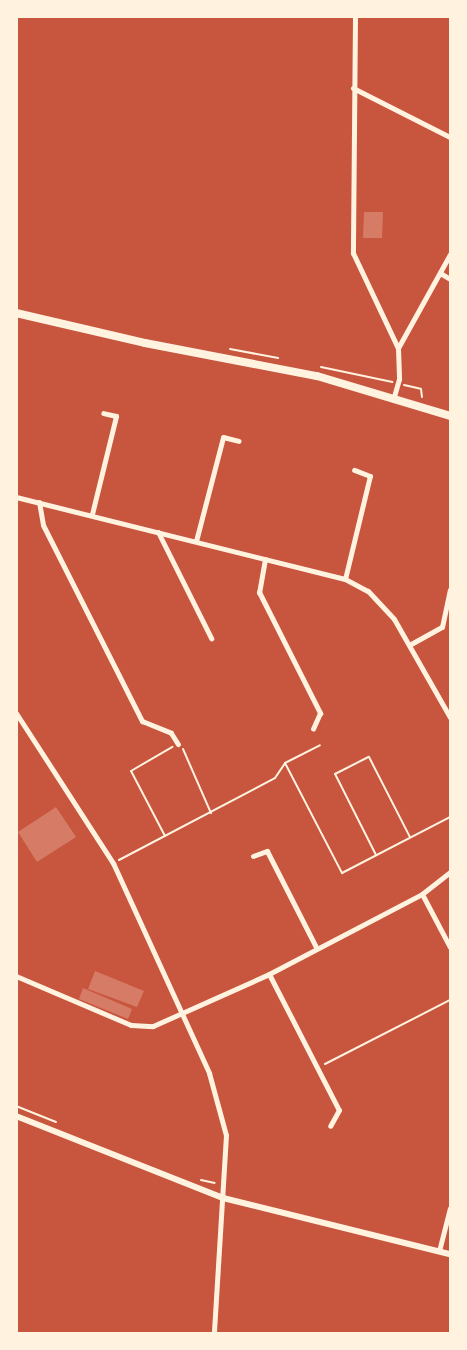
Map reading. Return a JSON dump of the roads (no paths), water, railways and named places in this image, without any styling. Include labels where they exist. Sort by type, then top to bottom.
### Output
[{"type":"main road","points":[[16,313],[145,343],[317,376],[394,397],[450,416]]},
{"type":"street","points":[[354,16],[353,253],[398,348],[399,379],[394,397]]},
{"type":"street","points":[[353,88],[450,137]]},
{"type":"street","points":[[398,348],[450,254]]},
{"type":"street","points":[[440,273],[450,279]]},
{"type":"street","points":[[92,514],[116,416],[103,413]]},
{"type":"street","points":[[196,541],[223,437],[239,441]]},
{"type":"street","points":[[345,579],[370,476],[354,470]]},
{"type":"street","points":[[16,497],[92,514],[345,579],[368,591],[411,644],[450,717]]},
{"type":"street","points":[[39,502],[43,525],[142,721],[171,733],[178,744]]},
{"type":"street","points":[[158,532],[211,638]]},
{"type":"street","points":[[265,559],[259,592],[320,713],[313,729]]},
{"type":"street","points":[[411,644],[442,627],[450,590]]},
{"type":"street","points":[[16,713],[113,863],[209,1073],[226,1135],[214,1334]]},
{"type":"street","points":[[253,856],[267,851],[316,947]]},
{"type":"street","points":[[16,976],[131,1025],[153,1026],[269,974],[316,947],[422,894],[450,872]]},
{"type":"street","points":[[422,894],[450,947]]},
{"type":"street","points":[[269,974],[339,1110],[330,1126]]},
{"type":"street","points":[[16,1116],[119,1160],[223,1198],[450,1254]]},
{"type":"street","points":[[439,1251],[450,1208]]}]
